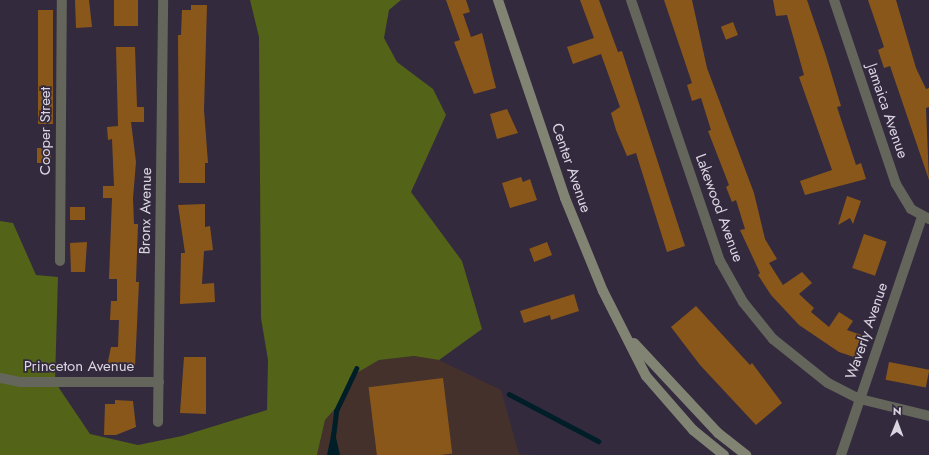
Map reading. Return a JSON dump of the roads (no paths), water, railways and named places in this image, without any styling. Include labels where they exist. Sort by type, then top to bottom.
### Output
[{"type":"street","name":"Cooper Street","points":[[60,261],[62,0]]},
{"type":"street","name":"Bronx Avenue","points":[[158,422],[163,0]]},
{"type":"street","name":"Center Avenue","points":[[498,0],[565,198],[592,267],[630,339],[646,376],[693,430],[724,455]]},
{"type":"street","name":"Lakewood Avenue","points":[[631,0],[720,261],[743,302],[773,339],[802,364],[860,399],[929,416]]},
{"type":"street","name":"Jamaica Avenue","points":[[834,0],[896,184],[912,209],[926,218]]},
{"type":"street","name":"Waverly Avenue","points":[[841,455],[926,218]]},
{"type":"street","name":"Center Avenue","points":[[630,339],[718,433],[746,455]]},
{"type":"street","name":"Princeton Avenue","points":[[0,378],[20,382],[159,382]]},
{"type":"water","points":[[332,431],[335,433],[340,455],[327,455]]},
{"type":"waterway","points":[[333,437],[336,411],[356,369]]},
{"type":"waterway","points":[[509,394],[598,441]]}]
